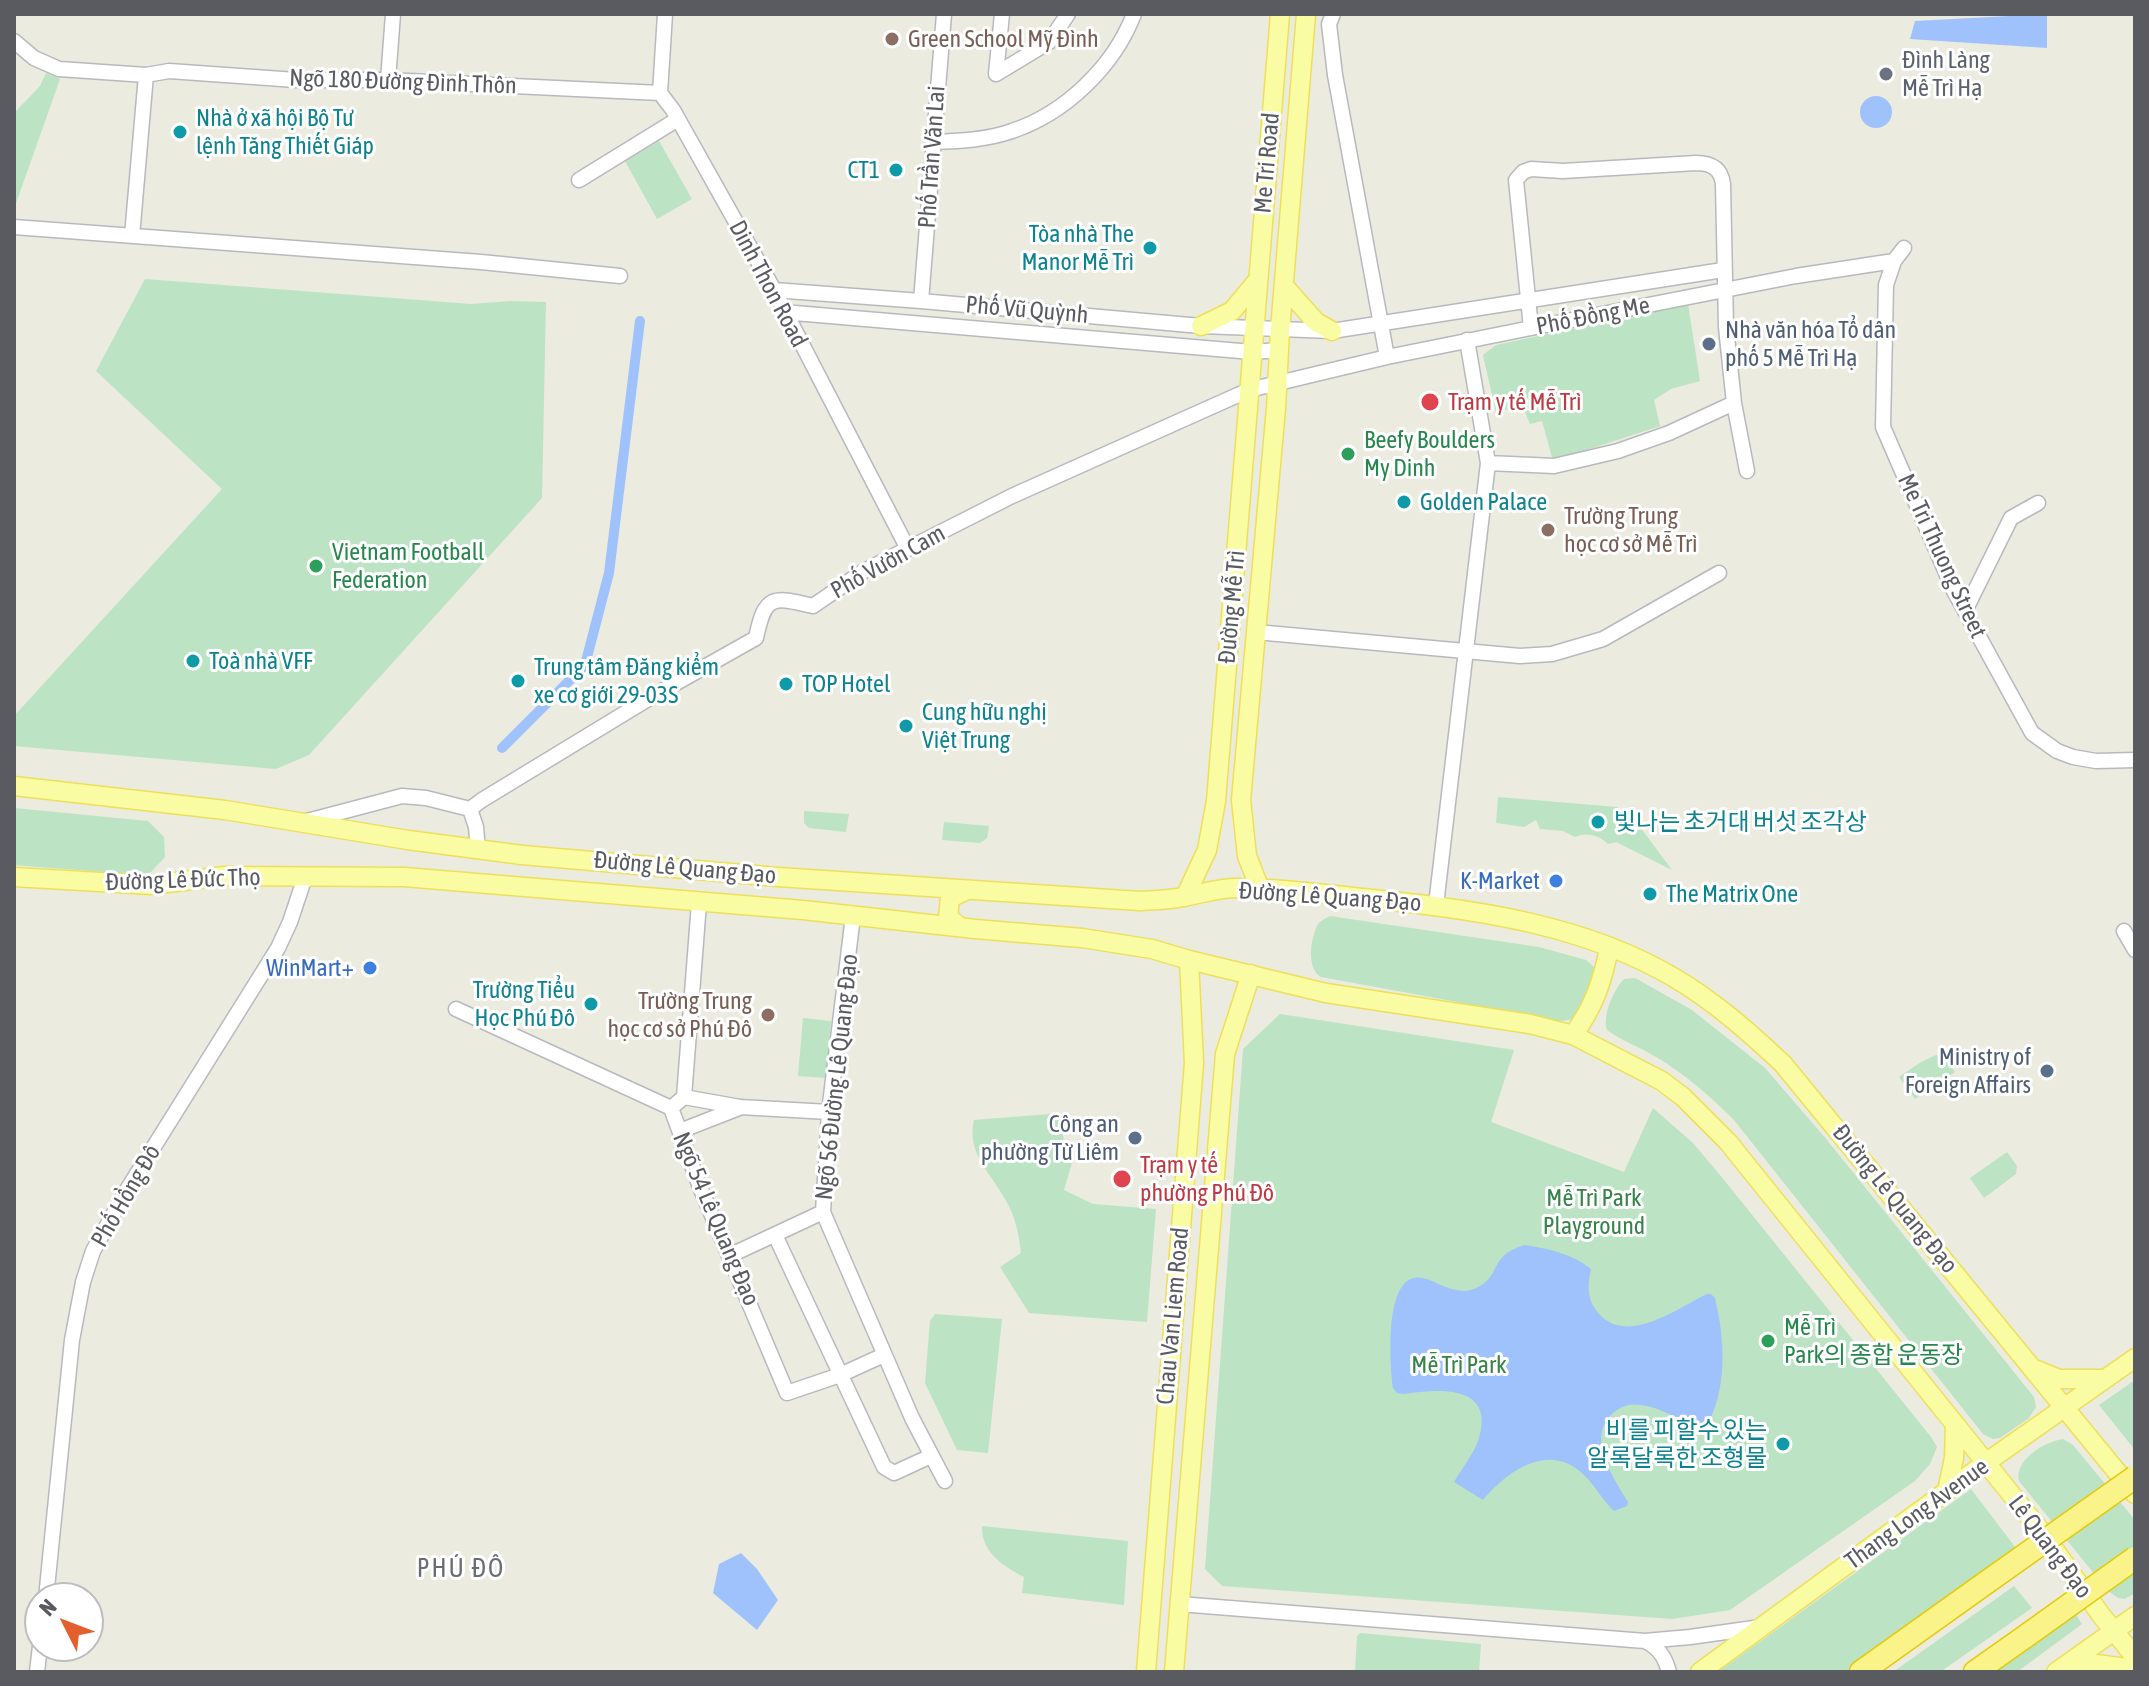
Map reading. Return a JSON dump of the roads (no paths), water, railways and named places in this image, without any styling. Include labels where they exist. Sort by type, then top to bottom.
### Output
[{"type":"highway","points":[[1861,1672],[2135,1477]]},
{"type":"highway","points":[[1975,1672],[2135,1558]]},
{"type":"main road","name":"Me Tri Road","points":[[1254,329],[1280,14]]},
{"type":"main road","name":"Me Tri Road","points":[[1280,330],[1306,14]]},
{"type":"main road","points":[[1201,326],[1232,311],[1259,278]]},
{"type":"main road","points":[[1284,286],[1316,322],[1332,331]]},
{"type":"main road","name":"Đường Mễ Trì","points":[[1185,897],[1207,850],[1216,801],[1254,329]]},
{"type":"main road","name":"Đường Mễ Trì","points":[[1260,889],[1247,856],[1241,803],[1280,330]]},
{"type":"main road","points":[[14,786],[170,803],[300,822]]},
{"type":"main road","points":[[1216,801],[1241,803]]},
{"type":"main road","name":"Đường Lê Quang Đạo","points":[[300,822],[478,850],[965,891],[1140,901],[1233,888],[1260,889],[1436,905],[1570,932],[1657,968],[1744,1027],[1783,1064],[2065,1405]]},
{"type":"main road","name":"Đường Lê Đức Thọ","points":[[14,877],[151,885],[224,876],[305,877]]},
{"type":"main road","name":"Đường Lê Quang Đạo","points":[[305,877],[404,877],[1082,938],[1152,949],[1326,993],[1530,1024],[1573,1035],[1662,1081],[1701,1113],[1771,1193],[1984,1464]]},
{"type":"main road","points":[[891,919],[905,907],[906,896],[898,885]]},
{"type":"main road","points":[[960,927],[948,917],[948,908],[950,898],[965,891]]},
{"type":"main road","points":[[1573,1035],[1590,1012],[1602,985],[1609,949]]},
{"type":"main road","name":"Chau Van Liem Road","points":[[1146,1672],[1194,1053],[1189,960]]},
{"type":"main road","name":"Chau Van Liem Road","points":[[1174,1672],[1225,1054],[1251,974]]},
{"type":"main road","points":[[1194,1053],[1225,1054]]},
{"type":"main road","name":"Thang Long Avenue","points":[[1700,1672],[2065,1405],[2135,1358]]},
{"type":"main road","points":[[2034,1368],[2059,1379],[2104,1379]]},
{"type":"main road","points":[[1168,1371],[1198,1374]]},
{"type":"main road","points":[[2065,1405],[2135,1494]]},
{"type":"main road","points":[[1947,1491],[1954,1458],[1955,1425]]},
{"type":"main road","name":"Lê Quang Đạo","points":[[1984,1464],[2044,1535],[2135,1657]]},
{"type":"main road","points":[[2056,1672],[2135,1616]]},
{"type":"main road","points":[[2072,1661],[2135,1669]]},
{"type":"street","points":[[388,80],[393,14]]},
{"type":"street","points":[[660,93],[665,14]]},
{"type":"street","name":"Phố Trần Văn Lai","points":[[921,301],[944,14]]},
{"type":"street","points":[[1002,14],[996,74],[1049,42],[1068,14]]},
{"type":"street","points":[[933,142],[1011,132],[1046,116],[1102,68],[1121,42],[1134,14]]},
{"type":"street","points":[[1333,14],[1329,24],[1335,75],[1387,357]]},
{"type":"street","name":"Ngõ 180 Đường Đình Thôn","points":[[14,41],[34,58],[59,69],[146,75],[169,71],[296,80],[388,80],[660,93]]},
{"type":"street","points":[[132,236],[146,75]]},
{"type":"street","name":"Dinh Thon Road","points":[[660,93],[678,119],[774,290],[908,549]]},
{"type":"street","points":[[579,180],[678,119]]},
{"type":"street","points":[[1531,328],[1516,180],[1523,172],[1531,169],[1563,171],[1696,163],[1714,167],[1722,178],[1723,290],[1734,403],[1747,471]]},
{"type":"street","points":[[14,227],[620,276]]},
{"type":"street","points":[[1894,261],[1904,248]]},
{"type":"street","name":"Phố Đồng Me","points":[[1278,381],[1723,290],[1894,261]]},
{"type":"street","name":"Me Tri Thuong Street","points":[[1894,261],[1886,285],[1883,427],[1965,611],[2032,733],[2057,751],[2073,757],[2096,761],[2135,760]]},
{"type":"street","name":"Phố Đồng Me","points":[[1280,330],[1332,331],[1723,270]]},
{"type":"street","name":"Phố Vũ Quỳnh","points":[[774,290],[1280,330]]},
{"type":"street","name":"Phố Vũ Quỳnh","points":[[783,312],[1252,352]]},
{"type":"street","points":[[1436,905],[1488,463],[1467,340]]},
{"type":"street","points":[[1252,352],[1280,350]]},
{"type":"street","name":"Phố Vườn Cam","points":[[470,809],[653,696],[751,642],[756,638],[762,610],[769,603],[781,600],[813,606],[864,571],[1038,483],[1249,390],[1278,381]]},
{"type":"street","points":[[1488,463],[1554,466],[1618,451],[1669,433],[1734,403]]},
{"type":"street","points":[[1965,611],[2011,518],[2038,503]]},
{"type":"street","points":[[1256,632],[1520,656],[1552,654],[1603,639],[1719,573]]},
{"type":"street","points":[[300,822],[402,796],[426,798],[470,809],[476,827],[478,850]]},
{"type":"street","name":"Phố Hồng Đô","points":[[48,1582],[72,1340],[79,1295],[93,1251],[112,1213],[278,948],[305,877]]},
{"type":"street","name":"Ngõ 54 Lê Quang Đạo","points":[[699,903],[684,1097],[671,1108],[700,1187],[787,1393],[840,1375]]},
{"type":"street","name":"Ngõ 56 Đường Lê Quang Đạo","points":[[853,916],[829,1112],[823,1212],[884,1355],[945,1481]]},
{"type":"street","points":[[2124,931],[2135,950]]},
{"type":"street","points":[[456,1009],[671,1108]]},
{"type":"street","points":[[684,1097],[740,1107],[829,1112]]},
{"type":"street","points":[[680,1131],[740,1107]]},
{"type":"street","points":[[731,1255],[823,1212]]},
{"type":"street","points":[[775,1235],[884,1467],[894,1473],[931,1456]]},
{"type":"street","points":[[840,1375],[884,1355]]},
{"type":"street","points":[[1179,1604],[1645,1641],[1761,1627]]},
{"type":"street","points":[[1645,1641],[1655,1646],[1664,1657],[1669,1672]]},
{"type":"water","points":[[2047,14],[2047,48],[1910,39],[1915,21]]},
{"type":"water","points":[[1876,96],[1887,101],[1892,112],[1887,123],[1876,128],[1865,123],[1860,112],[1865,101]]},
{"type":"water","points":[[1524,1245],[1568,1256],[1591,1269],[1591,1300],[1596,1311],[1613,1324],[1640,1325],[1707,1294],[1715,1298],[1721,1331],[1721,1381],[1718,1398],[1705,1429],[1698,1431],[1656,1408],[1637,1404],[1622,1407],[1613,1413],[1605,1423],[1602,1446],[1610,1470],[1628,1502],[1627,1506],[1614,1511],[1585,1476],[1572,1466],[1558,1461],[1531,1463],[1505,1478],[1483,1500],[1454,1482],[1479,1438],[1482,1420],[1479,1407],[1460,1394],[1431,1391],[1403,1394],[1393,1388],[1391,1327],[1393,1310],[1404,1284],[1421,1278],[1461,1291],[1470,1290],[1491,1276],[1505,1254]]},
{"type":"water","points":[[741,1553],[757,1569],[778,1600],[757,1630],[713,1593],[719,1564]]},
{"type":"waterway","points":[[502,748],[585,665],[609,573],[640,321]]},
{"type":"place","name":"Green School Mỹ Đình","points":[[892,39]]},
{"type":"place","name":"Đình Làng Mễ Trì Hạ","points":[[1886,74]]},
{"type":"place","name":"Nhà ở xã hội Bộ Tư lệnh Tăng Thiết Giáp","points":[[180,132]]},
{"type":"place","name":"CT1","points":[[896,170]]},
{"type":"place","name":"Tòa nhà The Manor Mễ Trì","points":[[1150,248]]},
{"type":"place","name":"Nhà văn hóa Tổ dân phố 5 Mễ Trì Hạ","points":[[1709,344]]},
{"type":"place","name":"Trạm y tế Mễ Trì","points":[[1430,402]]},
{"type":"place","name":"Beefy Boulders My Dinh","points":[[1348,454]]},
{"type":"place","name":"Golden Palace","points":[[1404,502]]},
{"type":"place","name":"Trường Trung học cơ sở Mễ Trì","points":[[1548,530]]},
{"type":"place","name":"Vietnam Football Federation","points":[[316,566]]},
{"type":"place","name":"Toà nhà VFF","points":[[193,661]]},
{"type":"place","name":"Trung tâm Đăng kiểm xe cơ giới 29-03S","points":[[518,681]]},
{"type":"place","name":"TOP Hotel","points":[[786,684]]},
{"type":"place","name":"Cung hữu nghị Việt Trung","points":[[906,726]]},
{"type":"place","name":"빛나는 초거대 버섯 조각상","points":[[1598,822]]},
{"type":"place","name":"K-Market","points":[[1556,881]]},
{"type":"place","name":"The Matrix One","points":[[1650,894]]},
{"type":"place","name":"WinMart+","points":[[370,968]]},
{"type":"place","name":"Trường Tiểu Học Phú Đô","points":[[591,1004]]},
{"type":"place","name":"Trường Trung học cơ sở Phú Đô","points":[[768,1015]]},
{"type":"place","name":"Ministry of Foreign Affairs","points":[[2047,1071]]},
{"type":"place","name":"Công an phường Từ Liêm","points":[[1135,1138]]},
{"type":"place","name":"Trạm y tế phường Phú Đô","points":[[1122,1179]]},
{"type":"place","name":"Mễ Trì Park의 종합 운동장","points":[[1768,1341]]},
{"type":"place","name":"비를 피할수 있는 알록달록한 조형물","points":[[1783,1444]]},
{"type":"district","name":"PHÚ ĐÔ","points":[[461,1569]]},
{"type":"park label","name":"Mễ Trì Park Playground","points":[[1594,1212]]},
{"type":"park label","name":"Mễ Trì Park","points":[[1459,1365]]}]
